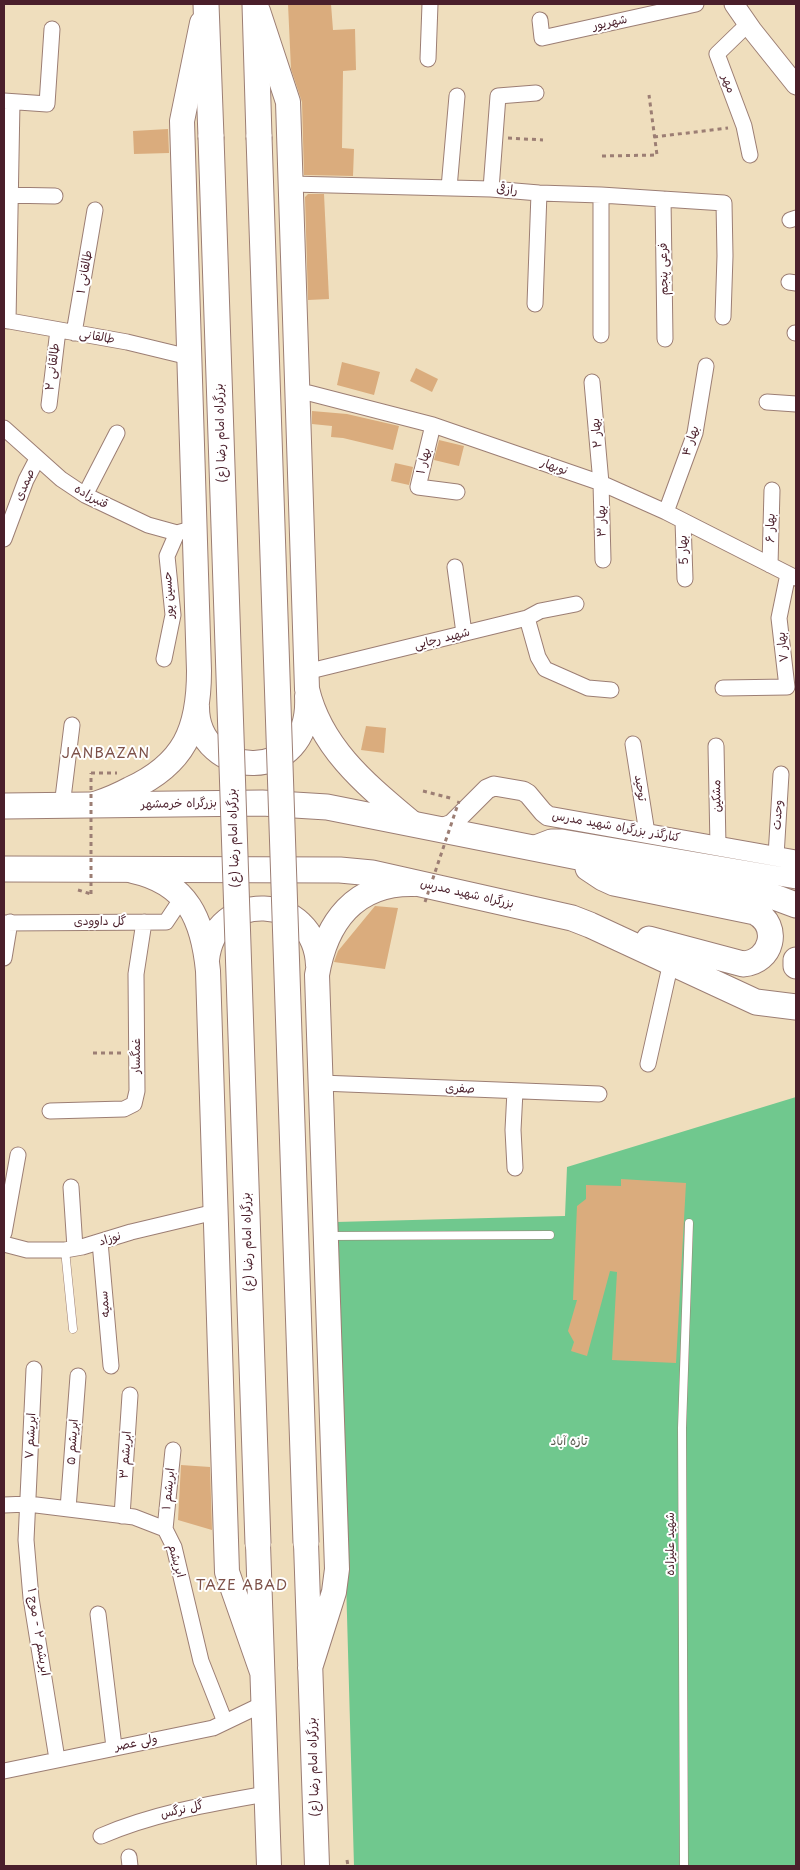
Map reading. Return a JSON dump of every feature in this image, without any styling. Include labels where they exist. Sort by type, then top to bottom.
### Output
[{"type":"highway","name":"بزرگراه امام رضا (ع)","points":[[206,4],[258,1544]]},
{"type":"highway","name":"بزرگراه امام رضا (ع)","points":[[255,4],[306,1543]]},
{"type":"highway","name":"بزرگراه خرمشهر","points":[[4,806],[293,803],[342,809],[422,825]]},
{"type":"highway","points":[[422,825],[527,848],[769,895],[796,905]]},
{"type":"highway","points":[[571,856],[603,878],[614,882],[754,912],[768,924],[771,933],[767,951],[761,958],[743,964],[572,918]]},
{"type":"highway","points":[[4,869],[119,869]]},
{"type":"highway","name":"بزرگراه شهید مدرس","points":[[119,869],[348,870],[372,873],[430,894],[572,918],[756,1002],[794,1008]]},
{"type":"highway","points":[[796,960],[796,966]]},
{"type":"main road","name":"بزرگراه امام رضا (ع)","points":[[73,806],[102,802],[151,779],[168,767],[186,740],[192,725],[198,698],[199,671],[186,530],[189,357],[182,121],[206,4]]},
{"type":"main road","name":"بزرگراه امام رضا (ع)","points":[[255,4],[288,102],[308,695],[317,717],[345,762],[363,781],[422,825]]},
{"type":"main road","points":[[198,698],[199,721],[204,734],[212,745],[222,754],[234,760],[248,763],[262,762],[286,752],[301,734],[308,712],[306,678]]},
{"type":"main road","points":[[119,869],[154,877],[169,886],[182,898],[193,912],[200,927],[205,944],[208,969]]},
{"type":"main road","points":[[318,972],[321,952],[332,928],[339,917],[355,902],[370,893],[399,884],[416,884],[430,894]]},
{"type":"main road","points":[[208,969],[208,954],[212,941],[225,922],[245,911],[267,908],[289,915],[304,926],[315,946],[318,972]]},
{"type":"main road","name":"بزرگراه امام رضا (ع)","points":[[208,969],[227,1572],[262,1672]]},
{"type":"main road","name":"بزرگراه امام رضا (ع)","points":[[310,1668],[336,1585],[337,1568],[318,972]]},
{"type":"main road","name":"بزرگراه امام رضا (ع)","points":[[306,1543],[317,1866]]},
{"type":"main road","name":"بزرگراه امام رضا (ع)","points":[[258,1544],[269,1866]]},
{"type":"street","points":[[428,59],[430,4]]},
{"type":"street","name":"شهریور","points":[[540,20],[542,38],[696,4]]},
{"type":"street","points":[[734,4],[796,85]]},
{"type":"street","name":"مهر","points":[[748,24],[717,54],[744,126],[750,155]]},
{"type":"street","points":[[6,321],[8,102],[47,104],[52,29]]},
{"type":"street","points":[[491,189],[498,96],[536,94]]},
{"type":"street","points":[[449,188],[457,96]]},
{"type":"street","name":"رازقی","points":[[291,184],[491,189],[724,203],[723,317]]},
{"type":"street","points":[[535,304],[539,193]]},
{"type":"street","points":[[7,195],[55,196]]},
{"type":"street","points":[[601,195],[601,335]]},
{"type":"street","name":"فرعی پنجم","points":[[663,199],[665,339]]},
{"type":"street","name":"طالقانی ۱","points":[[74,332],[95,210]]},
{"type":"street","name":"طالقانی","points":[[6,321],[127,342],[189,357]]},
{"type":"street","name":"طالقانی ۲","points":[[49,405],[58,330]]},
{"type":"street","name":"بهار ۴","points":[[666,512],[695,433],[706,366]]},
{"type":"street","name":"بهار ۲","points":[[592,382],[601,483]]},
{"type":"street","name":"نوبهار","points":[[297,393],[309,393],[433,425],[601,483],[666,512],[792,576]]},
{"type":"street","points":[[767,402],[796,404]]},
{"type":"street","name":"بهار ۱","points":[[433,425],[418,487],[458,492]]},
{"type":"street","name":"قنبرزاده","points":[[4,428],[61,480],[85,495],[148,525],[186,530]]},
{"type":"street","points":[[85,495],[117,433]]},
{"type":"street","name":"صمدی","points":[[4,539],[26,480],[37,459]]},
{"type":"street","name":"بهار ۳","points":[[601,483],[603,560]]},
{"type":"street","name":"بهار ۶","points":[[770,565],[772,490]]},
{"type":"street","name":"بهار 5","points":[[683,522],[685,579]]},
{"type":"street","name":"حسین پور","points":[[164,659],[173,615],[167,556],[186,530]]},
{"type":"street","points":[[455,567],[464,633]]},
{"type":"street","name":"بهار ۷","points":[[723,688],[787,687],[779,618],[792,576]]},
{"type":"street","name":"شهید رجایی","points":[[306,678],[464,633],[527,618],[540,611],[576,604]]},
{"type":"street","points":[[527,618],[538,657],[545,669],[588,688],[611,690]]},
{"type":"street","points":[[72,726],[73,806]]},
{"type":"street","name":"توحید","points":[[634,744],[647,833]]},
{"type":"street","name":"مشکین","points":[[716,746],[718,846]]},
{"type":"street","name":"وحدت","points":[[776,856],[781,774]]},
{"type":"street","name":"کنارگذر بزرگراه شهید مدرس","points":[[422,825],[441,828],[452,824],[487,789],[494,786],[526,792],[548,816],[796,860]]},
{"type":"street","points":[[527,848],[552,840],[562,839],[796,879]]},
{"type":"street","name":"گل داوودی","points":[[7,922],[166,922],[182,898]]},
{"type":"street","points":[[4,958],[7,922]]},
{"type":"street","name":"غمگسار","points":[[50,1111],[124,1109],[134,1104],[137,1092],[136,974],[144,922]]},
{"type":"street","points":[[648,1064],[671,962]]},
{"type":"street","name":"صفری","points":[[321,1083],[599,1094]]},
{"type":"street","points":[[515,1091],[513,1130],[515,1168]]},
{"type":"street","points":[[4,1233],[18,1155]]},
{"type":"street","points":[[70,1249],[71,1187]]},
{"type":"street","name":"نوزاد","points":[[4,1244],[27,1250],[70,1249],[215,1212]]},
{"type":"street","name":"سمیه","points":[[100,1242],[111,1366]]},
{"type":"street","name":"ابریشم ۷","points":[[28,1504],[34,1369]]},
{"type":"street","name":"ابریشم ۵","points":[[68,1509],[78,1376]]},
{"type":"street","name":"ابریشم ۳","points":[[122,1516],[130,1395]]},
{"type":"street","name":"ابریشم ۱","points":[[165,1529],[173,1450]]},
{"type":"street","name":"ابریشم","points":[[4,1505],[28,1504],[134,1517],[165,1529],[174,1547],[201,1661],[225,1722]]},
{"type":"street","name":"ابریشم ۲ - موج ۱","points":[[28,1504],[26,1540],[31,1598],[56,1759]]},
{"type":"street","points":[[98,1614],[114,1747]]},
{"type":"street","name":"ولی عصر","points":[[4,1771],[213,1728],[263,1704]]},
{"type":"street","name":"گل نرگس","points":[[101,1836],[160,1815],[266,1794]]},
{"type":"lane","name":"شهید علیزاده","points":[[684,1866],[682,1428],[689,1222]]},
{"type":"lane","points":[[326,1236],[550,1235]]},
{"type":"lane","points":[[70,1249],[73,1329]]},
{"type":"path","points":[[602,156],[657,155],[648,95]]},
{"type":"path","points":[[654,137],[744,126]]},
{"type":"path","points":[[495,138],[543,140]]},
{"type":"path","points":[[91,894],[92,773],[123,773]]},
{"type":"path","points":[[423,791],[459,801],[430,894]]},
{"type":"path","points":[[92,1053],[137,1053]]},
{"type":"path","points":[[347,1860],[348,1866]]},
{"type":"green space","name":"تازه آباد","points":[[796,1097],[796,1866],[354,1866],[336,1222],[565,1216],[567,1167]]},
{"type":"building","points":[[288,4],[331,4],[333,30],[355,29],[356,70],[343,71],[342,148],[354,149],[353,176],[304,175],[302,102],[291,69]]},
{"type":"building","points":[[168,129],[169,153],[134,154],[133,131]]},
{"type":"building","points":[[308,194],[324,194],[329,299],[308,300],[305,197]]},
{"type":"building","points":[[342,362],[380,372],[374,395],[337,385]]},
{"type":"building","points":[[416,368],[438,379],[432,392],[410,381]]},
{"type":"building","points":[[312,411],[347,414],[399,426],[393,450],[331,437],[332,426],[312,424]]},
{"type":"building","points":[[439,440],[464,446],[459,466],[434,460]]},
{"type":"building","points":[[395,463],[413,467],[409,485],[391,481]]},
{"type":"building","points":[[366,726],[386,728],[384,753],[361,750]]},
{"type":"building","points":[[375,906],[398,908],[385,969],[334,962],[338,951]]},
{"type":"building","points":[[621,1179],[686,1183],[676,1363],[612,1360],[617,1272],[610,1271],[587,1356],[571,1351],[574,1342],[568,1331],[577,1300],[573,1300],[577,1206],[586,1199],[586,1185],[621,1186]]},
{"type":"building","points":[[181,1465],[210,1467],[212,1530],[178,1520]]},
{"type":"district","name":"JANBAZAN","points":[[106,754]]},
{"type":"district","name":"TAZE ABAD","points":[[242,1586]]}]
